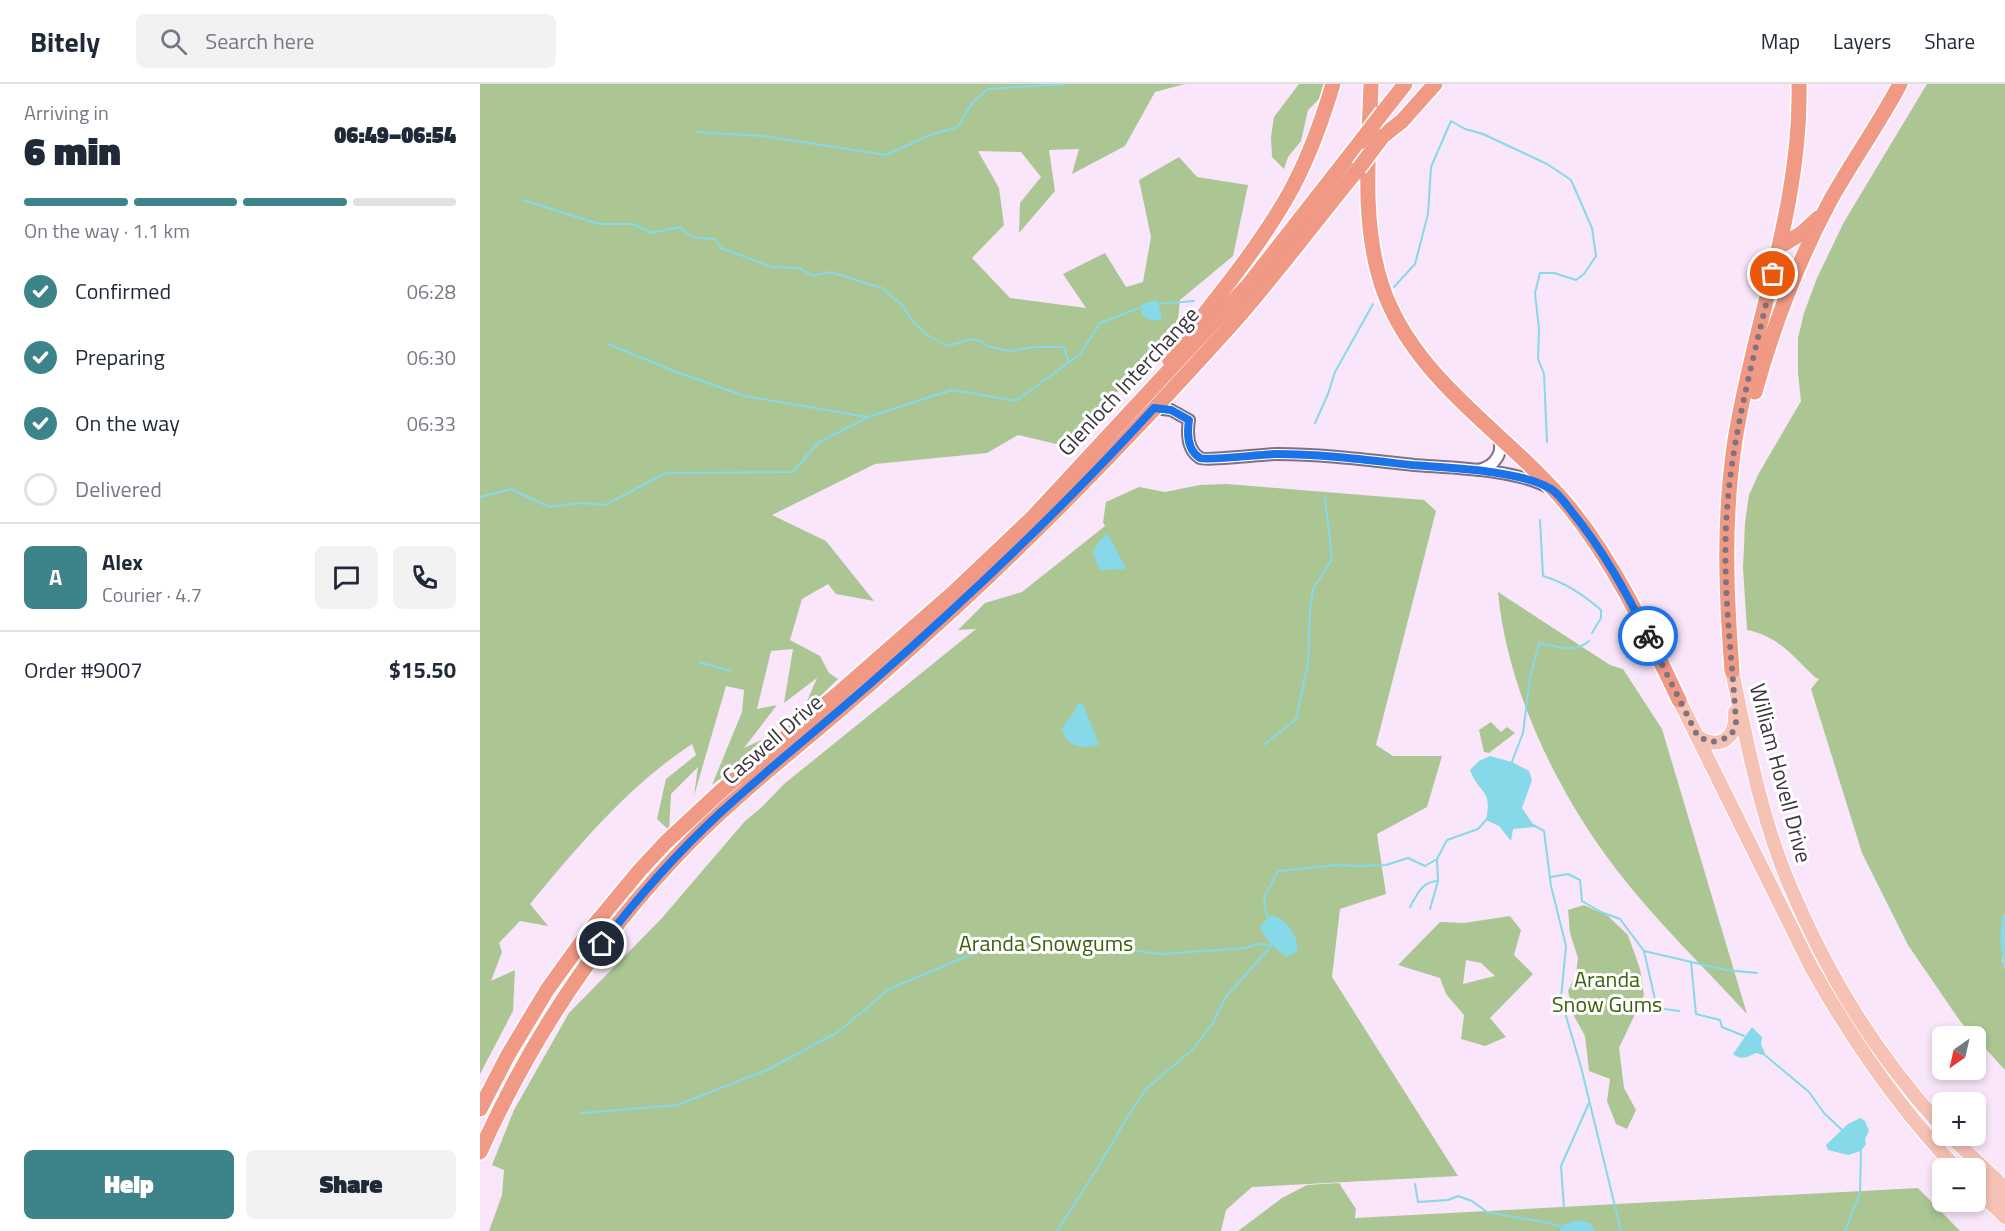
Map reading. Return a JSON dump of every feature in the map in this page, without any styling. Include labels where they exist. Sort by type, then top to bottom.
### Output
[{"type":"highway","points":[[1075,472],[1086,453],[1155,377],[1269,226],[1293,186],[1311,149],[1323,120],[1333,84]]},
{"type":"highway","points":[[1371,84],[1369,217],[1374,256],[1382,285],[1399,323],[1423,360],[1554,490],[1603,553],[1633,604],[1679,700]]},
{"type":"highway","name":"Glenloch Interchange","points":[[896,642],[1004,545],[1075,472],[1249,284],[1405,84]]},
{"type":"highway","name":"Glenloch Interchange","points":[[1154,408],[1256,295],[1359,168],[1422,84]]},
{"type":"highway","points":[[1383,136],[1402,121],[1435,84]]},
{"type":"highway","points":[[1732,671],[1725,568],[1726,525],[1735,440],[1792,189],[1796,157],[1799,84]]},
{"type":"highway","points":[[1725,568],[1740,461],[1760,376],[1787,295],[1829,204],[1900,84]]},
{"type":"highway","points":[[1779,247],[1807,229],[1829,204]]},
{"type":"highway","name":"Caswell Drive","points":[[480,1152],[519,1073],[564,997],[615,927],[667,866],[722,811],[966,598],[1058,509],[1154,408]]},
{"type":"highway","name":"Caswell Drive","points":[[480,1109],[508,1055],[547,990],[591,929],[640,870],[666,842],[722,790],[840,692],[896,642]]},
{"type":"main road","points":[[1679,700],[1698,737],[1715,742],[1725,740],[1733,733],[1736,722],[1732,671]]},
{"type":"main road","name":"William Hovell Drive","points":[[1732,671],[1757,785],[1789,885],[1817,947],[1853,1012],[1891,1067],[1932,1115]]},
{"type":"main road","name":"William Hovell Drive","points":[[1698,737],[1811,967],[1832,1004],[1884,1084],[1922,1132],[1947,1158]]},
{"type":"main road","points":[[1950,1146],[1961,1158]]},
{"type":"main road","points":[[1961,1146],[2005,1188]]},
{"type":"main road","points":[[1986,1183],[2005,1202]]},
{"type":"main road","points":[[1986,1198],[2005,1216]]},
{"type":"street","points":[[1154,408],[1171,410],[1189,420],[1190,445],[1195,454],[1203,459],[1295,454],[1475,470],[1526,478],[1554,490]]},
{"type":"street","points":[[1475,470],[1488,467],[1497,459],[1501,443],[1495,432]]},
{"type":"green space","points":[[480,84],[1185,84],[1155,92],[1125,146],[1072,174],[1079,149],[1049,150],[1055,191],[1019,233],[1020,203],[1041,177],[1021,152],[978,151],[999,188],[1004,225],[972,258],[1010,298],[1086,308],[1063,274],[1105,253],[1126,287],[1143,282],[1151,237],[1139,180],[1179,157],[1197,177],[1248,185],[1233,256],[1180,300],[1177,330],[1065,446],[1018,435],[987,453],[875,464],[772,515],[826,541],[874,601],[836,594],[828,584],[802,599],[790,640],[820,656],[829,673],[838,679],[801,715],[817,678],[784,703],[793,649],[771,651],[757,709],[777,705],[744,748],[785,729],[712,785],[742,712],[744,690],[726,686],[694,796],[698,767],[671,794],[669,830],[657,819],[666,779],[696,755],[692,744],[646,779],[585,839],[530,904],[548,926],[520,921],[499,943],[502,952],[491,981],[515,970],[513,1011],[480,1074]]},
{"type":"green space","points":[[1299,84],[1326,84],[1323,95],[1308,110],[1301,141],[1288,157],[1284,169],[1272,157],[1271,137],[1274,117]]},
{"type":"green space","points":[[1927,84],[2005,84],[2005,914],[2003,914],[2002,960],[2005,969],[2005,1070],[1986,1049],[1986,1026],[1965,1026],[1908,945],[1862,853],[1811,689],[1819,679],[1777,642],[1747,630],[1743,568],[1749,495],[1759,473],[1801,401],[1798,338],[1804,313],[1817,278],[1844,222]]},
{"type":"green space","name":"Aranda Snowgums","points":[[1227,484],[1424,500],[1436,511],[1376,745],[1393,756],[1442,756],[1427,807],[1377,834],[1386,894],[1340,909],[1332,977],[1458,1176],[1252,1187],[1226,1210],[1221,1231],[489,1231],[502,1195],[504,1170],[492,1165],[514,1110],[569,1013],[662,918],[745,821],[784,784],[976,629],[958,630],[985,603],[1022,592],[1105,526],[1103,522],[1106,502],[1139,487],[1165,492],[1200,485]]},
{"type":"green space","points":[[1498,592],[1610,665],[1623,669],[1662,729],[1747,1014],[1631,888],[1594,839],[1574,807],[1538,738],[1524,702],[1503,629]]},
{"type":"green space","points":[[1491,722],[1501,732],[1507,727],[1515,733],[1489,753],[1484,752],[1479,730]]},
{"type":"green space","name":"Aranda Snow Gums","points":[[1584,905],[1608,916],[1628,935],[1640,969],[1644,995],[1619,1048],[1624,1088],[1636,1110],[1627,1129],[1616,1124],[1607,1101],[1610,1079],[1589,1071],[1585,1036],[1574,1016],[1568,991],[1576,974],[1578,958],[1570,933],[1568,910]]},
{"type":"green space","points":[[1510,916],[1521,930],[1514,955],[1533,974],[1490,1018],[1506,1037],[1485,1046],[1461,1039],[1464,1015],[1446,994],[1440,978],[1398,965],[1440,922],[1464,923]],"holes":[[[1466,960],[1481,963],[1495,976],[1463,984]]]},
{"type":"green space","points":[[1339,1183],[1356,1209],[1355,1218],[1918,1188],[1932,1202],[1932,1212],[1941,1212],[1960,1231],[1238,1231],[1282,1198],[1307,1185]]},
{"type":"water","points":[[1157,300],[1162,319],[1152,321],[1142,315],[1142,304]]},
{"type":"water","points":[[1107,533],[1126,568],[1099,570],[1093,552]]},
{"type":"water","points":[[1078,703],[1083,704],[1099,745],[1076,746],[1064,735],[1062,728]]},
{"type":"water","points":[[1490,756],[1512,762],[1529,771],[1532,780],[1522,808],[1535,827],[1513,829],[1511,841],[1499,826],[1486,820],[1488,802],[1470,770],[1479,761]]},
{"type":"water","points":[[2003,914],[2005,914],[2005,969],[2001,942]]},
{"type":"water","points":[[1271,915],[1287,924],[1294,934],[1297,951],[1287,957],[1271,944],[1260,926]]},
{"type":"water","points":[[1752,1027],[1762,1037],[1761,1044],[1766,1056],[1756,1053],[1744,1058],[1736,1056],[1733,1054]]},
{"type":"water","points":[[1860,1118],[1865,1121],[1869,1131],[1865,1139],[1866,1144],[1861,1151],[1848,1155],[1828,1150],[1826,1145],[1848,1124]]},
{"type":"water","points":[[1578,1220],[1590,1223],[1595,1231],[1559,1231],[1565,1224]]},
{"type":"waterway","points":[[697,132],[763,136],[886,155],[930,135],[958,127],[972,103],[988,89],[1065,84]]},
{"type":"waterway","points":[[1394,287],[1415,264],[1428,214],[1431,167],[1451,121],[1547,164],[1571,180],[1592,228],[1596,256],[1584,274],[1576,280],[1554,273],[1540,273],[1535,293],[1539,329],[1538,359],[1544,374],[1547,442]]},
{"type":"waterway","points":[[523,200],[599,224],[633,224],[652,233],[680,227],[692,237],[715,239],[721,248],[772,267],[799,268],[813,276],[830,272],[882,288],[903,306],[913,322],[926,334],[947,346],[972,339],[981,341],[989,347],[1010,351],[1034,347],[1064,347],[1069,362]]},
{"type":"waterway","points":[[1156,304],[1194,301]]},
{"type":"waterway","points":[[1315,423],[1335,372],[1373,304]]},
{"type":"waterway","points":[[480,497],[511,489],[549,507],[581,503],[605,505],[666,473],[793,472],[818,443],[868,417],[930,397],[953,390],[1016,401],[1080,354],[1100,323],[1142,307]]},
{"type":"waterway","points":[[608,344],[676,372],[745,396],[867,417]]},
{"type":"waterway","points":[[1264,745],[1296,719],[1308,663],[1313,589],[1332,559],[1325,497]]},
{"type":"waterway","points":[[1540,520],[1543,576],[1574,590],[1601,610],[1601,618],[1592,633]]},
{"type":"waterway","points":[[1511,764],[1523,733],[1530,678],[1539,643],[1572,648],[1589,641]]},
{"type":"waterway","points":[[699,662],[731,671]]},
{"type":"waterway","points":[[1267,917],[1264,898],[1278,871],[1338,865],[1386,865],[1408,858],[1425,866],[1437,859],[1447,840],[1478,829],[1487,819]]},
{"type":"waterway","points":[[1533,825],[1544,831],[1551,886],[1566,946],[1561,999],[1581,1067],[1621,1231]]},
{"type":"waterway","points":[[1430,909],[1438,881],[1437,859]]},
{"type":"waterway","points":[[1551,877],[1568,874],[1580,880],[1582,901],[1601,912],[1620,919],[1644,951],[1726,970],[1757,973]]},
{"type":"waterway","points":[[1410,907],[1424,886],[1438,881]]},
{"type":"waterway","points":[[581,1113],[677,1105],[767,1070],[838,1032],[889,989],[979,951],[1104,946],[1159,954],[1247,948],[1257,944],[1272,945]]},
{"type":"waterway","points":[[1057,1231],[1146,1089],[1192,1050],[1211,1026],[1225,998],[1271,946]]},
{"type":"waterway","points":[[1644,951],[1657,1008],[1679,1011]]},
{"type":"waterway","points":[[1691,962],[1696,1014],[1720,1020],[1722,1027],[1744,1036]]},
{"type":"waterway","points":[[1766,1056],[1809,1092],[1824,1113],[1842,1130]]},
{"type":"waterway","points":[[1564,1208],[1561,1166],[1589,1103]]},
{"type":"waterway","points":[[1845,1231],[1860,1193],[1861,1151]]},
{"type":"waterway","points":[[1415,1184],[1418,1202],[1448,1200],[1458,1196],[1472,1201],[1487,1212],[1562,1227]]},
{"type":"way so far","points":[[1648,636],[1698,737],[1712,742],[1722,741],[1729,737],[1735,729],[1736,722],[1727,610],[1726,525],[1735,440],[1773,274]]},
{"type":"route","points":[[602,944],[667,866],[693,839],[959,604],[1051,516],[1154,408],[1171,410],[1189,420],[1190,445],[1201,459],[1261,454],[1295,454],[1475,470],[1526,478],[1545,485],[1554,490],[1568,506],[1603,553],[1633,604],[1648,636]]}]
